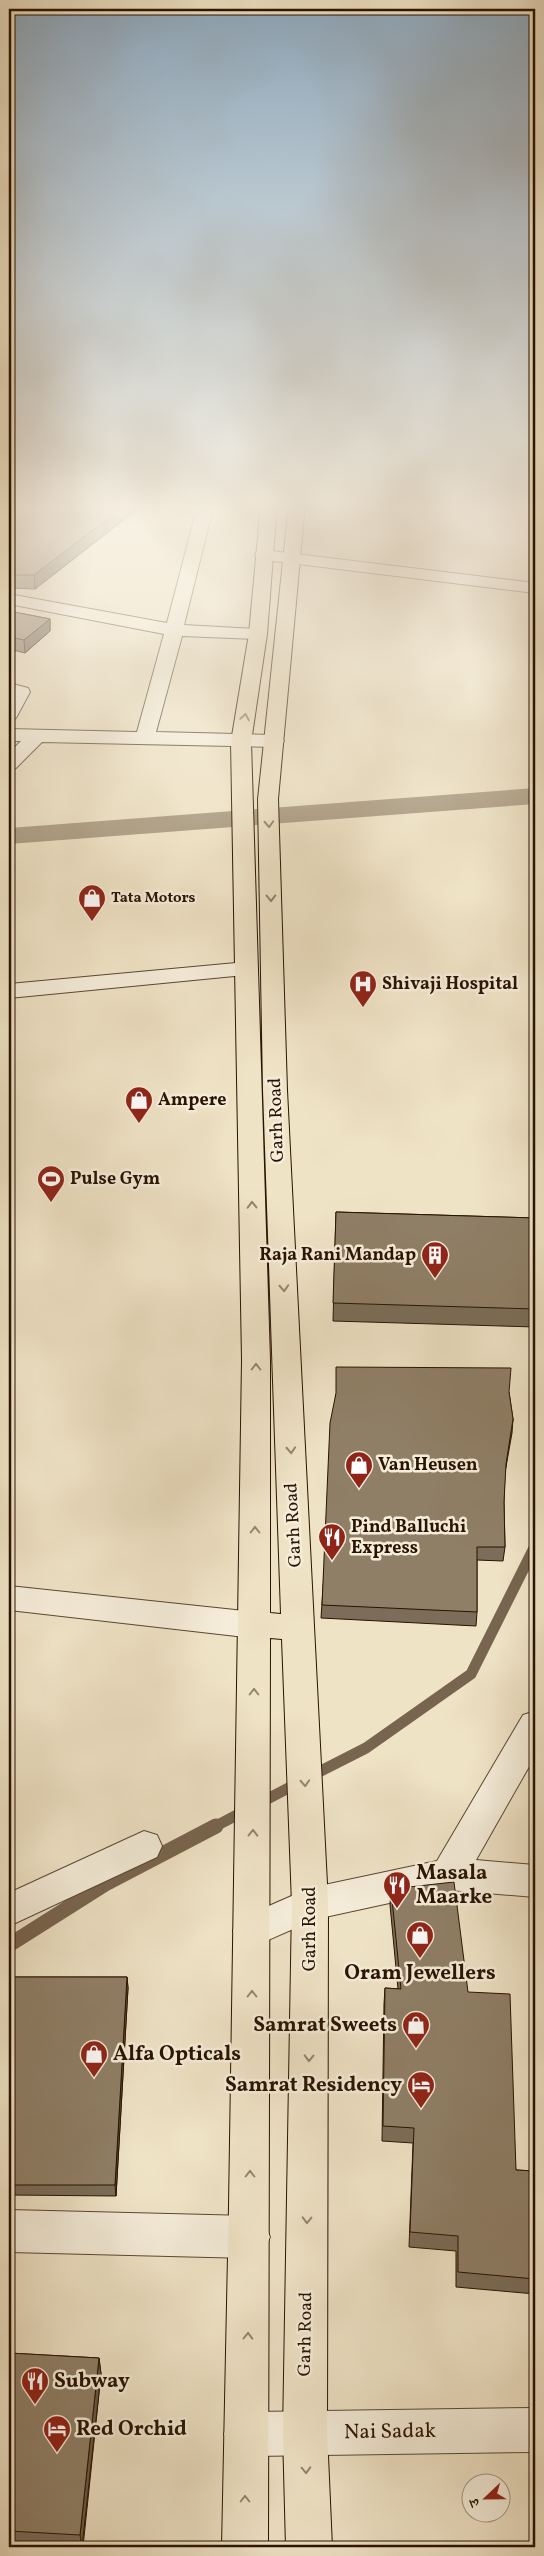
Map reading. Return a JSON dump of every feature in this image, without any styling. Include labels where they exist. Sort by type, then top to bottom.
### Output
[{"type":"main road","name":"Garh Road","points":[[245,2547],[256,1419],[263,1091],[257,849],[243,800],[241,742],[259,623]]},
{"type":"main road","name":"Garh Road","points":[[286,623],[268,799],[257,849],[247,969],[263,1091],[290,1418],[310,1887],[305,2433],[309,2547]]},
{"type":"main road","points":[[256,1419],[290,1418]]},
{"type":"main road","points":[[254,1625],[299,1628]]},
{"type":"street","points":[[138,623],[174,630],[258,634]]},
{"type":"street","points":[[145,739],[176,623]]},
{"type":"street","points":[[9,689],[21,692],[9,714]]},
{"type":"street","points":[[9,736],[241,742],[274,741]]},
{"type":"street","points":[[9,764],[37,736]]},
{"type":"street","points":[[9,991],[247,969]]},
{"type":"street","points":[[9,1598],[254,1625]]},
{"type":"street","points":[[449,1874],[535,1725]]},
{"type":"street","points":[[9,1910],[144,1846]]},
{"type":"street","points":[[252,1931],[310,1887],[449,1874],[535,1881]]},
{"type":"street","points":[[9,2231],[249,2237]]},
{"type":"street","name":"Nai Sadak","points":[[246,2434],[535,2430]]},
{"type":"building","points":[[9,623],[45,623],[24,640],[9,637]]},
{"type":"building","name":"Raja Rani Mandap","points":[[336,1212],[535,1218],[535,1309],[333,1303]]},
{"type":"building","points":[[336,1367],[511,1368],[509,1392],[513,1419],[506,1464],[504,1502],[505,1547],[477,1547],[477,1612],[322,1605],[330,1423],[336,1393]]},
{"type":"building","points":[[454,1882],[468,1992],[510,1994],[516,2170],[535,2171],[535,2279],[458,2272],[458,2236],[410,2232],[414,2128],[383,2126],[385,1988],[401,1989],[391,1889]]},
{"type":"building","points":[[9,1977],[127,1977],[115,2185],[9,2185]]},
{"type":"building","points":[[9,2353],[99,2358],[80,2535],[9,2531]]},
{"type":"waterway","points":[[9,836],[535,796]]},
{"type":"waterway","points":[[311,1776],[366,1748],[471,1674],[535,1546]]},
{"type":"waterway","points":[[214,1827],[298,1783]]},
{"type":"waterway","points":[[9,1945],[107,1883],[216,1826]]},
{"type":"place","name":"Tata Motors","points":[[92,922]]},
{"type":"place","name":"Shivaji Hospital","points":[[363,1008]]},
{"type":"place","name":"Ampere","points":[[139,1124]]},
{"type":"place","name":"Pulse Gym","points":[[51,1203]]},
{"type":"place","name":"Raja Rani Mandap","points":[[435,1279]]},
{"type":"place","name":"Van Heusen","points":[[359,1489]]},
{"type":"place","name":"Pind Balluchi Express","points":[[332,1561]]},
{"type":"place","name":"Masala Maarke","points":[[397,1909]]},
{"type":"place","name":"Oram Jewellers","points":[[420,1959]]},
{"type":"place","name":"Samrat Sweets","points":[[416,2049]]},
{"type":"place","name":"Alfa Opticals","points":[[94,2078]]},
{"type":"place","name":"Samrat Residency","points":[[421,2109]]},
{"type":"place","name":"Subway","points":[[35,2405]]},
{"type":"place","name":"Red Orchid","points":[[57,2453]]}]
